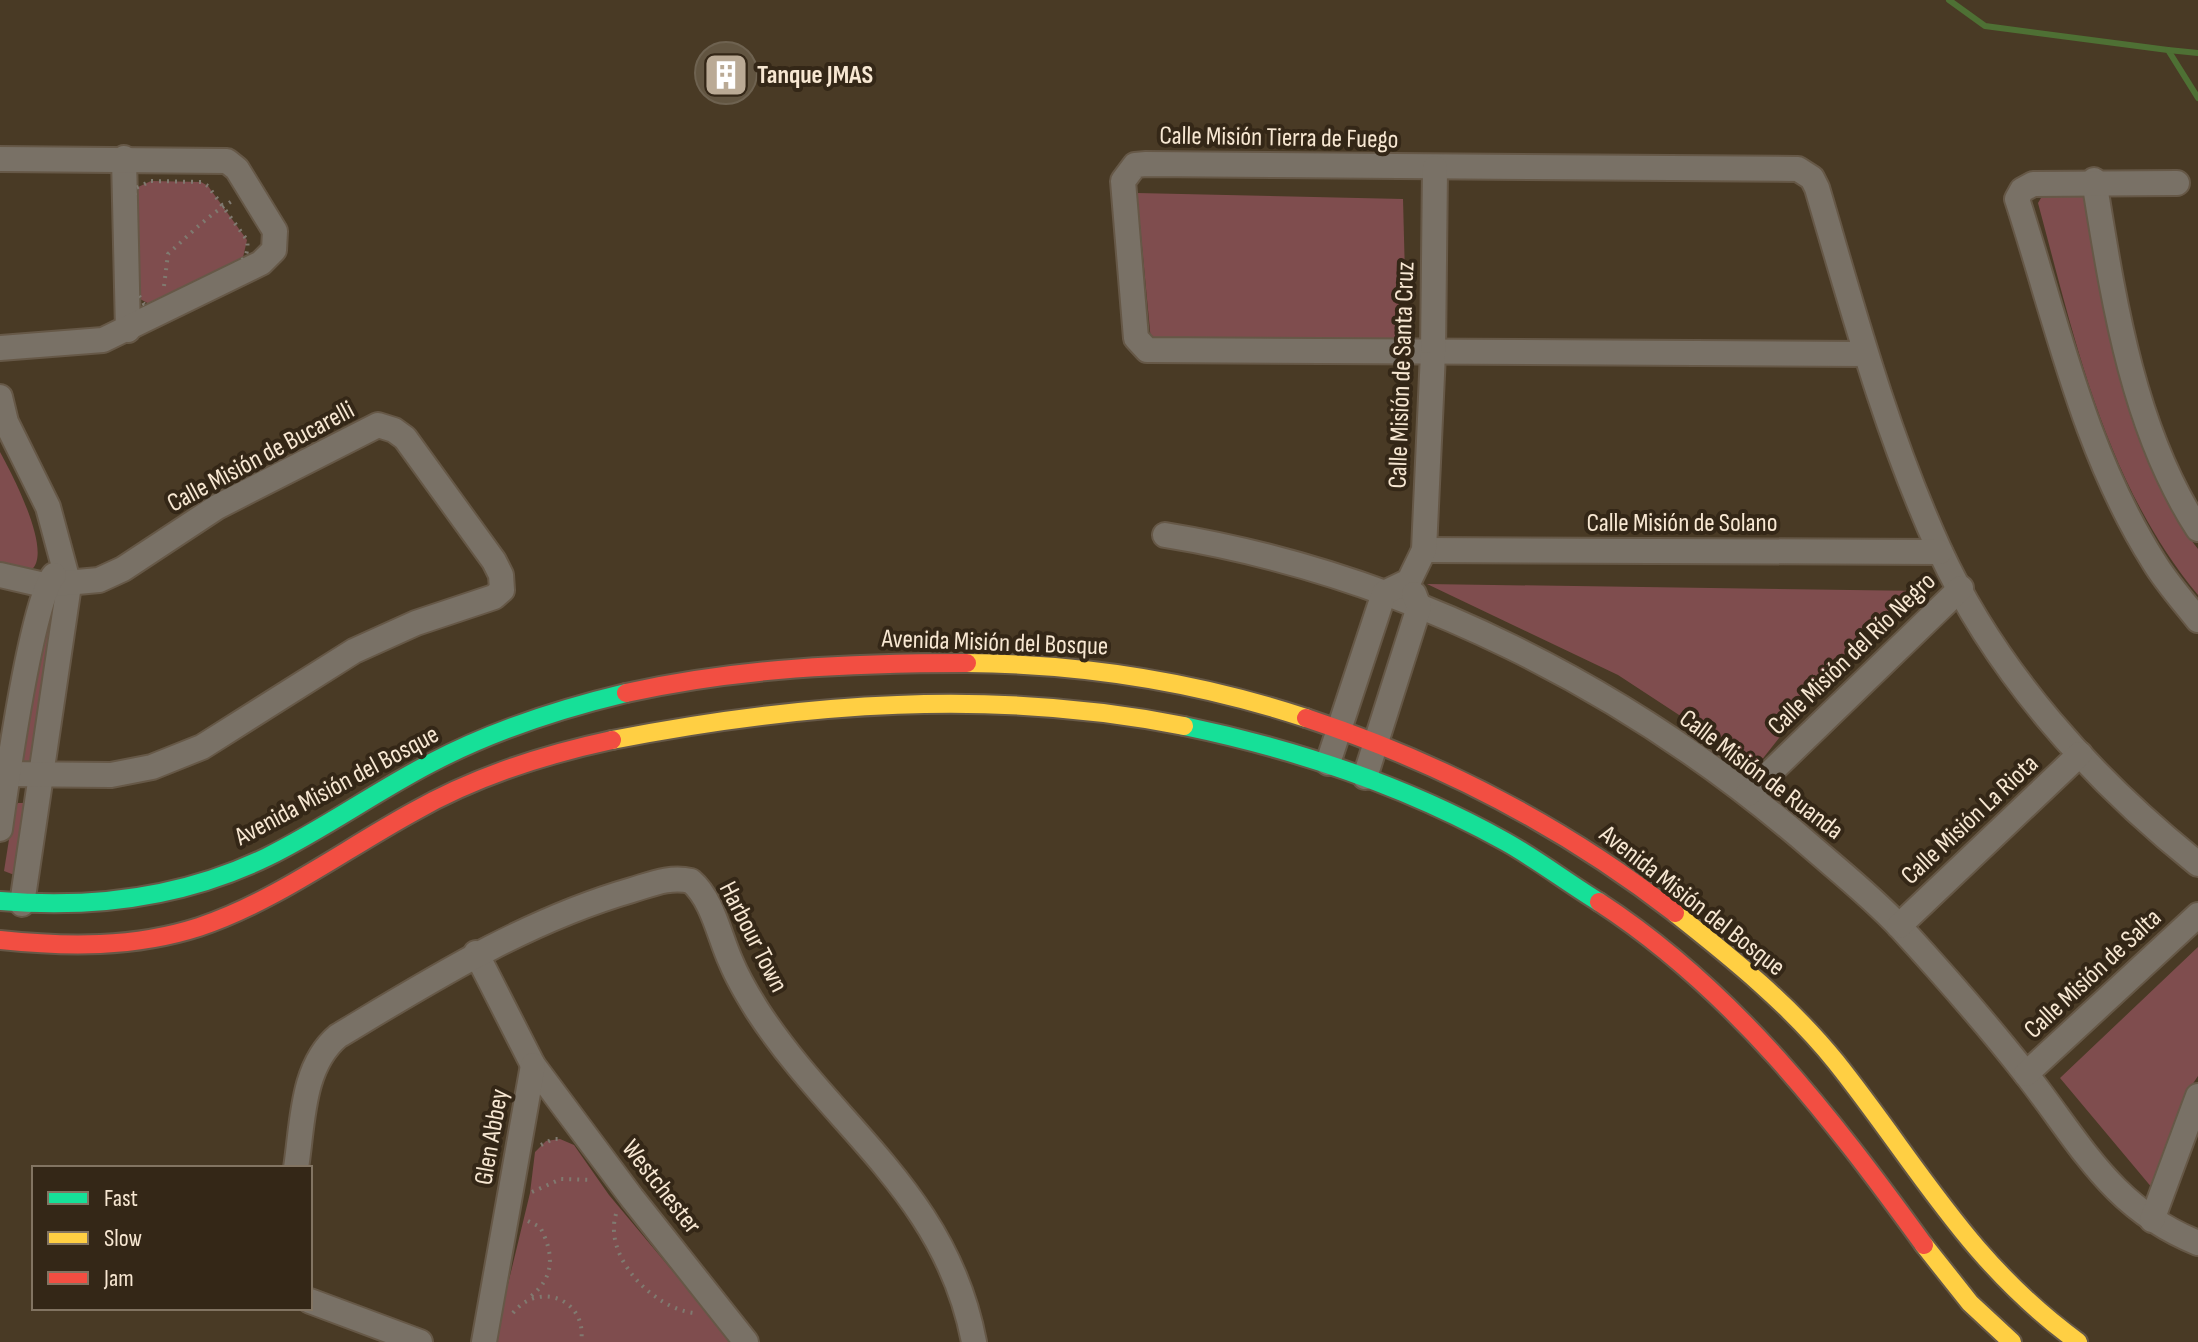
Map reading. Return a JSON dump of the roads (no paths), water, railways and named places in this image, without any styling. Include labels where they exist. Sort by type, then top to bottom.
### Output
[{"type":"main road","name":"Avenida Misión del Bosque","points":[[11,903],[66,907],[116,903],[215,879],[276,851],[435,761],[502,730],[553,713],[669,685],[849,665],[959,662],[1060,666],[1122,674],[1223,694],[1376,742],[1481,789],[1588,851],[1644,890],[1757,982],[1834,1060],[2001,1279],[2029,1308],[2078,1342]]},
{"type":"main road","points":[[780,711],[849,665]]},
{"type":"main road","points":[[0,940],[73,946],[140,941],[180,932],[255,904],[429,801],[508,767],[607,741],[780,711],[958,699],[1080,707],[1183,723],[1328,763],[1438,808],[1518,850],[1606,907],[1691,972],[1743,1021],[1822,1107],[1976,1309],[2012,1342]]},
{"type":"street","points":[[124,158],[128,330]]},
{"type":"street","points":[[0,159],[227,161],[237,169],[275,231],[274,250],[261,263],[128,330],[83,344],[0,348]]},
{"type":"street","name":"Calle Misión Tierra de Fuego","points":[[1865,354],[1147,350],[1136,338],[1123,181],[1135,165],[1146,164],[1798,169],[1812,178],[1817,188],[1865,354],[1907,474],[1940,552],[2004,659],[2080,754],[2146,823],[2198,864]]},
{"type":"street","name":"Calle Misión de Santa Cruz","points":[[1409,581],[1424,550],[1433,353],[1435,168]]},
{"type":"street","points":[[2094,180],[2108,268],[2130,362],[2165,467],[2198,529]]},
{"type":"street","points":[[2177,183],[2094,180],[2033,184],[2022,190],[2017,199],[2073,385],[2101,459],[2155,564],[2198,620]]},
{"type":"street","points":[[0,397],[6,422],[48,507],[66,575],[42,777],[11,903]]},
{"type":"street","name":"Calle Misión de Bucarelli","points":[[4,775],[111,775],[152,767],[186,755],[354,651],[416,623],[494,597],[502,590],[501,575],[494,561],[405,438],[394,430],[378,425],[217,507],[123,569],[99,580],[66,575]]},
{"type":"street","name":"Calle Misión de Ruanda","points":[[1165,535],[1255,551],[1313,567],[1419,607],[1503,644],[1622,708],[1748,794],[1899,926],[2026,1074],[2091,1164],[2119,1194],[2152,1220],[2198,1243]]},
{"type":"street","name":"Calle Misión de Solano","points":[[1424,550],[1940,552]]},
{"type":"street","points":[[0,575],[44,585],[66,575]]},
{"type":"street","points":[[1328,763],[1384,593],[1409,581],[1419,607],[1365,777]]},
{"type":"street","points":[[0,829],[4,775],[44,585]]},
{"type":"street","name":"Calle Misión del Río Negro","points":[[1748,794],[1961,588]]},
{"type":"street","name":"Calle Misión La Riota","points":[[1899,926],[2080,754]]},
{"type":"street","name":"Harbour Town","points":[[296,1166],[311,1074],[325,1047],[476,953],[558,915],[665,880],[691,881],[704,895],[731,962],[762,1016],[915,1202],[946,1258],[974,1342]]},
{"type":"street","name":"Calle Misión de Salta","points":[[2026,1074],[2198,915]]},
{"type":"street","name":"Glen Abbey","points":[[476,953],[533,1065],[484,1342]]},
{"type":"street","name":"Westchester","points":[[533,1065],[632,1198],[746,1342]]},
{"type":"street","points":[[2152,1220],[2198,1096]]},
{"type":"street","points":[[312,1302],[420,1342]]},
{"type":"waterway","points":[[1949,0],[1985,26],[2168,50],[2198,98]]},
{"type":"waterway","points":[[2168,50],[2198,53]]},
{"type":"place","name":"Tanque JMAS","points":[[726,75]]}]
